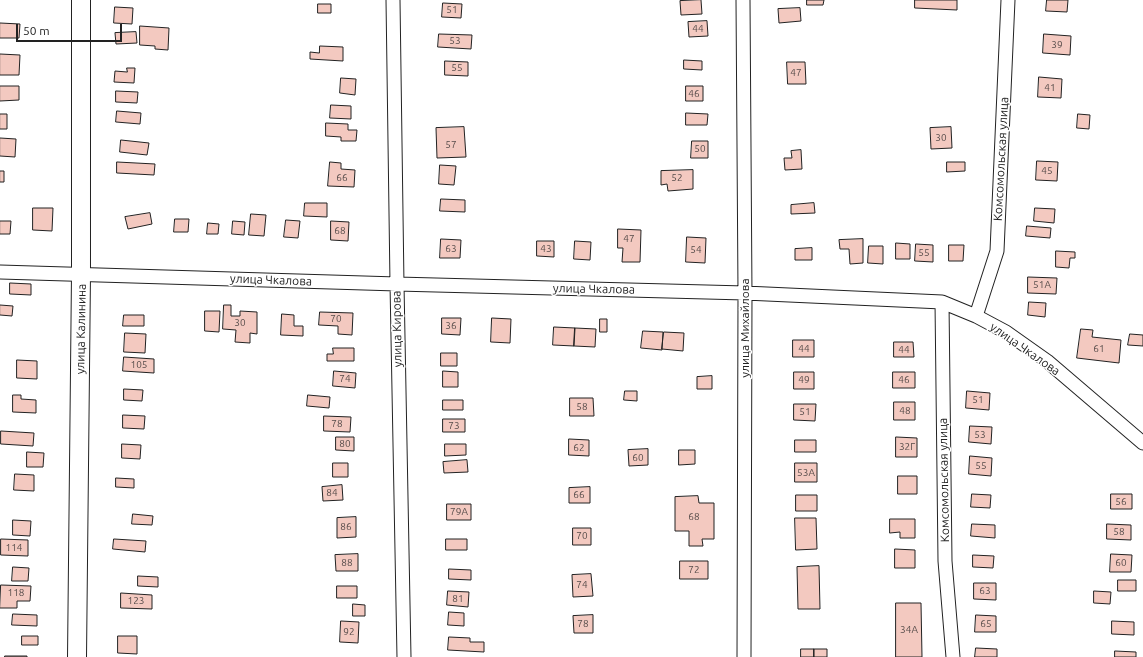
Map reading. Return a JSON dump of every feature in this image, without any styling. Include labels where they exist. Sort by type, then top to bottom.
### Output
[{"type":"street","name":"улица Калинина","points":[[77,657],[81,274],[81,0]]},
{"type":"street","name":"улица Кирова","points":[[393,0],[404,657]]},
{"type":"street","name":"улица Михайлова","points":[[743,0],[745,293],[744,657]]},
{"type":"street","name":"Комсомольская улица","points":[[976,316],[996,251],[1008,0]]},
{"type":"street","name":"улица Чкалова","points":[[0,272],[745,293],[942,302],[976,316],[1006,332],[1047,361],[1143,443]]},
{"type":"street","name":"Комсомольская улица","points":[[942,302],[945,561],[953,657]]},
{"type":"building","points":[[701,0],[702,14],[681,15],[680,1]]},
{"type":"building","points":[[807,0],[824,0],[823,5],[807,5]]},
{"type":"building","points":[[915,0],[957,0],[957,10],[915,8]]},
{"type":"building","points":[[1047,0],[1068,0],[1067,12],[1046,11]]},
{"type":"building","points":[[443,3],[462,4],[461,18],[442,17]]},
{"type":"building","points":[[318,4],[331,4],[331,13],[318,13]]},
{"type":"building","points":[[115,7],[133,8],[132,24],[114,23]]},
{"type":"building","points":[[800,8],[801,21],[779,23],[778,9]]},
{"type":"building","points":[[707,21],[708,36],[689,37],[688,22]]},
{"type":"building","points":[[0,23],[20,24],[19,38],[0,38]]},
{"type":"building","points":[[140,26],[169,28],[168,50],[155,49],[155,46],[140,45]]},
{"type":"building","points":[[136,32],[137,43],[116,44],[115,33]]},
{"type":"building","points":[[439,34],[472,35],[471,49],[438,47]]},
{"type":"building","points":[[1044,34],[1071,36],[1070,55],[1043,53]]},
{"type":"building","points":[[320,46],[343,47],[343,61],[310,59],[310,52],[319,53]]},
{"type":"building","points":[[0,54],[20,55],[19,75],[0,75]]},
{"type":"building","points":[[684,60],[702,61],[702,70],[684,69]]},
{"type":"building","points":[[445,61],[468,62],[468,76],[445,75]]},
{"type":"building","points":[[787,62],[805,62],[806,84],[788,84]]},
{"type":"building","points":[[127,68],[135,68],[134,83],[114,82],[115,71],[127,72]]},
{"type":"building","points":[[1039,77],[1062,79],[1061,98],[1038,97]]},
{"type":"building","points":[[341,78],[356,79],[355,95],[340,93]]},
{"type":"building","points":[[0,86],[19,86],[19,100],[0,101]]},
{"type":"building","points":[[686,86],[703,86],[703,101],[686,101]]},
{"type":"building","points":[[116,91],[138,92],[137,103],[116,102]]},
{"type":"building","points":[[331,105],[351,106],[351,119],[330,118]]},
{"type":"building","points":[[117,111],[141,113],[140,124],[116,122]]},
{"type":"building","points":[[686,113],[708,114],[707,125],[686,125]]},
{"type":"building","points":[[0,114],[7,114],[7,129],[0,129]]},
{"type":"building","points":[[1078,114],[1090,115],[1089,129],[1077,128]]},
{"type":"building","points":[[326,123],[348,124],[348,130],[357,130],[356,141],[341,141],[341,137],[326,136]]},
{"type":"building","points":[[464,127],[466,157],[437,158],[436,128]]},
{"type":"building","points":[[951,127],[952,148],[931,149],[930,128]]},
{"type":"building","points":[[0,138],[16,139],[15,157],[0,156]]},
{"type":"building","points":[[121,140],[149,143],[147,155],[120,152]]},
{"type":"building","points":[[692,141],[708,141],[708,158],[691,158]]},
{"type":"building","points":[[801,150],[802,169],[785,170],[784,158],[792,158],[791,151]]},
{"type":"building","points":[[1037,161],[1058,162],[1057,181],[1036,180]]},
{"type":"building","points":[[117,162],[155,164],[154,175],[117,173]]},
{"type":"building","points":[[330,162],[341,163],[341,169],[355,170],[354,187],[328,186]]},
{"type":"building","points":[[947,162],[965,162],[965,171],[947,172]]},
{"type":"building","points":[[440,165],[456,166],[454,185],[439,184]]},
{"type":"building","points":[[693,170],[693,189],[668,191],[667,184],[661,185],[661,171]]},
{"type":"building","points":[[0,171],[4,171],[4,182],[0,182]]},
{"type":"building","points":[[441,199],[465,200],[465,212],[440,211]]},
{"type":"building","points":[[305,203],[327,203],[327,217],[304,216]]},
{"type":"building","points":[[814,203],[815,213],[791,214],[791,205]]},
{"type":"building","points":[[33,208],[53,208],[52,231],[33,230]]},
{"type":"building","points":[[1035,208],[1055,209],[1054,223],[1034,221]]},
{"type":"building","points":[[150,213],[152,224],[128,229],[125,217]]},
{"type":"building","points":[[251,214],[266,215],[264,236],[249,235]]},
{"type":"building","points":[[175,219],[189,219],[188,232],[174,232]]},
{"type":"building","points":[[286,220],[300,221],[298,238],[284,237]]},
{"type":"building","points":[[0,221],[11,221],[10,234],[0,234]]},
{"type":"building","points":[[233,221],[245,222],[244,235],[232,234]]},
{"type":"building","points":[[331,221],[349,222],[348,241],[331,240]]},
{"type":"building","points":[[208,223],[219,224],[218,234],[207,234]]},
{"type":"building","points":[[1027,226],[1051,228],[1050,238],[1026,236]]},
{"type":"building","points":[[618,229],[641,230],[640,262],[622,262],[623,248],[618,248]]},
{"type":"building","points":[[687,237],[706,238],[705,263],[686,262]]},
{"type":"building","points":[[441,239],[461,240],[460,258],[440,258]]},
{"type":"building","points":[[863,239],[863,263],[850,264],[849,249],[840,249],[839,240]]},
{"type":"building","points":[[537,241],[554,241],[554,257],[537,256]]},
{"type":"building","points":[[575,241],[591,242],[590,260],[574,259]]},
{"type":"building","points":[[896,243],[910,244],[910,259],[896,259]]},
{"type":"building","points":[[916,244],[933,245],[933,262],[915,261]]},
{"type":"building","points":[[949,245],[964,245],[963,261],[949,261]]},
{"type":"building","points":[[869,246],[883,246],[883,264],[868,263]]},
{"type":"building","points":[[812,248],[812,260],[795,260],[795,249]]},
{"type":"building","points":[[1056,251],[1075,252],[1075,258],[1070,258],[1069,268],[1056,267]]},
{"type":"building","points":[[1028,277],[1057,278],[1056,294],[1028,293]]},
{"type":"building","points":[[10,283],[31,284],[31,295],[10,294]]},
{"type":"building","points":[[1029,302],[1046,303],[1045,317],[1028,315]]},
{"type":"building","points":[[0,305],[13,306],[12,316],[0,315]]},
{"type":"building","points":[[224,305],[231,305],[231,316],[240,316],[240,311],[257,312],[257,334],[250,333],[250,343],[235,342],[236,330],[223,329]]},
{"type":"building","points":[[205,311],[220,311],[219,332],[205,331]]},
{"type":"building","points":[[320,312],[353,313],[352,335],[338,334],[338,326],[319,325]]},
{"type":"building","points":[[282,314],[294,315],[294,326],[303,326],[303,336],[281,335]]},
{"type":"building","points":[[124,315],[144,315],[144,326],[123,326]]},
{"type":"building","points":[[442,318],[461,318],[460,335],[442,334]]},
{"type":"building","points":[[492,318],[511,319],[510,343],[491,342]]},
{"type":"building","points":[[600,319],[607,319],[607,332],[600,332]]},
{"type":"building","points":[[554,327],[575,328],[574,346],[553,345]]},
{"type":"building","points":[[575,328],[596,329],[595,347],[574,346]]},
{"type":"building","points":[[1081,329],[1093,330],[1092,337],[1121,340],[1119,363],[1077,358]]},
{"type":"building","points":[[643,331],[663,332],[662,350],[641,348]]},
{"type":"building","points":[[664,332],[684,333],[683,351],[662,349]]},
{"type":"building","points":[[125,333],[146,334],[145,353],[124,352]]},
{"type":"building","points":[[1130,334],[1143,335],[1143,346],[1128,345]]},
{"type":"building","points":[[793,340],[814,340],[814,357],[793,357]]},
{"type":"building","points":[[894,342],[913,342],[914,357],[894,357]]},
{"type":"building","points":[[333,348],[354,348],[354,361],[327,361],[327,354],[333,354]]},
{"type":"building","points":[[441,353],[457,353],[457,366],[441,366]]},
{"type":"building","points":[[124,357],[154,359],[154,373],[123,371]]},
{"type":"building","points":[[17,360],[37,361],[37,379],[17,378]]},
{"type":"building","points":[[334,371],[356,373],[355,388],[333,386]]},
{"type":"building","points":[[443,371],[458,372],[458,387],[443,387]]},
{"type":"building","points":[[794,372],[814,372],[814,389],[794,389]]},
{"type":"building","points":[[893,372],[915,372],[915,388],[893,388]]},
{"type":"building","points":[[712,376],[712,389],[697,389],[697,377]]},
{"type":"building","points":[[124,389],[143,390],[142,401],[124,400]]},
{"type":"building","points":[[625,391],[637,391],[637,401],[624,400]]},
{"type":"building","points":[[967,391],[990,393],[989,410],[966,408]]},
{"type":"building","points":[[13,395],[21,395],[21,399],[36,400],[36,413],[13,412]]},
{"type":"building","points":[[308,395],[330,397],[329,408],[307,406]]},
{"type":"building","points":[[570,398],[593,398],[594,416],[570,416]]},
{"type":"building","points":[[443,400],[463,400],[463,410],[443,410]]},
{"type":"building","points":[[894,402],[915,402],[915,420],[894,420]]},
{"type":"building","points":[[794,404],[816,404],[815,421],[794,420]]},
{"type":"building","points":[[123,415],[145,416],[144,429],[123,428]]},
{"type":"building","points":[[324,416],[351,417],[350,432],[324,431]]},
{"type":"building","points":[[443,419],[465,419],[465,432],[443,432]]},
{"type":"building","points":[[970,426],[992,427],[991,444],[969,442]]},
{"type":"building","points":[[1,431],[34,433],[33,446],[1,444]]},
{"type":"building","points":[[336,437],[354,437],[354,451],[336,450]]},
{"type":"building","points":[[896,437],[917,438],[917,457],[896,457]]},
{"type":"building","points":[[569,439],[589,440],[589,456],[569,455]]},
{"type":"building","points":[[795,440],[816,440],[816,452],[795,452]]},
{"type":"building","points":[[122,444],[141,445],[140,459],[122,458]]},
{"type":"building","points":[[445,444],[466,444],[466,455],[445,456]]},
{"type":"building","points":[[648,449],[648,465],[629,466],[628,450]]},
{"type":"building","points":[[679,450],[695,450],[695,464],[679,465]]},
{"type":"building","points":[[27,452],[44,453],[43,467],[27,467]]},
{"type":"building","points":[[970,456],[992,458],[991,476],[969,474]]},
{"type":"building","points":[[467,460],[468,472],[444,473],[443,462]]},
{"type":"building","points":[[333,463],[348,463],[348,477],[333,477]]},
{"type":"building","points":[[795,463],[817,463],[817,482],[795,482]]},
{"type":"building","points":[[15,474],[34,475],[34,491],[14,490]]},
{"type":"building","points":[[898,476],[917,476],[917,494],[898,494]]},
{"type":"building","points":[[116,478],[134,479],[134,488],[116,487]]},
{"type":"building","points":[[342,485],[343,500],[323,501],[322,487]]},
{"type":"building","points":[[590,487],[590,503],[569,503],[569,488]]},
{"type":"building","points":[[972,494],[991,495],[990,508],[971,507]]},
{"type":"building","points":[[1111,494],[1132,494],[1132,509],[1111,509]]},
{"type":"building","points":[[796,495],[817,495],[817,511],[796,511]]},
{"type":"building","points":[[698,496],[699,503],[714,503],[714,539],[702,539],[703,546],[689,546],[689,531],[675,531],[675,497]]},
{"type":"building","points":[[447,504],[471,504],[471,520],[447,520]]},
{"type":"building","points":[[133,514],[153,516],[152,525],[132,524]]},
{"type":"building","points":[[356,517],[356,537],[337,538],[337,518]]},
{"type":"building","points":[[795,518],[816,518],[817,549],[796,550]]},
{"type":"building","points":[[890,519],[915,519],[915,538],[900,538],[900,532],[890,533]]},
{"type":"building","points":[[13,520],[31,521],[30,536],[13,535]]},
{"type":"building","points":[[972,524],[995,525],[995,538],[971,536]]},
{"type":"building","points":[[1107,524],[1131,525],[1131,540],[1107,539]]},
{"type":"building","points":[[573,528],[591,528],[591,545],[573,545]]},
{"type":"building","points":[[1,539],[28,540],[28,556],[1,555]]},
{"type":"building","points":[[114,539],[146,541],[145,552],[113,549]]},
{"type":"building","points":[[446,539],[467,539],[467,550],[446,550]]},
{"type":"building","points":[[895,549],[915,550],[915,568],[895,568]]},
{"type":"building","points":[[358,554],[358,571],[336,571],[335,555]]},
{"type":"building","points":[[1111,554],[1132,555],[1131,572],[1110,572]]},
{"type":"building","points":[[973,555],[994,556],[993,568],[973,567]]},
{"type":"building","points":[[680,561],[708,561],[708,579],[680,579]]},
{"type":"building","points":[[819,566],[820,609],[798,609],[797,567]]},
{"type":"building","points":[[13,567],[29,568],[28,581],[12,581]]},
{"type":"building","points":[[449,569],[471,570],[471,580],[449,579]]},
{"type":"building","points":[[591,574],[593,596],[573,597],[572,575]]},
{"type":"building","points":[[138,576],[158,577],[158,587],[138,586]]},
{"type":"building","points":[[1118,580],[1136,580],[1136,591],[1118,591]]},
{"type":"building","points":[[974,583],[996,583],[996,600],[974,599]]},
{"type":"building","points":[[1,585],[31,586],[30,601],[17,601],[17,608],[0,608]]},
{"type":"building","points":[[337,586],[357,586],[357,598],[337,598]]},
{"type":"building","points":[[448,591],[469,592],[468,607],[447,605]]},
{"type":"building","points":[[1094,591],[1111,592],[1110,604],[1094,603]]},
{"type":"building","points":[[121,593],[152,595],[152,609],[121,608]]},
{"type":"building","points":[[896,603],[921,603],[922,657],[896,657]]},
{"type":"building","points":[[353,604],[365,605],[365,616],[353,616]]},
{"type":"building","points":[[449,612],[464,613],[464,626],[448,625]]},
{"type":"building","points":[[13,614],[37,615],[37,626],[12,625]]},
{"type":"building","points":[[593,615],[593,633],[574,633],[573,616]]},
{"type":"building","points":[[976,615],[996,616],[996,632],[975,632]]},
{"type":"building","points":[[341,621],[359,622],[358,643],[340,642]]},
{"type":"building","points":[[1112,621],[1134,622],[1134,635],[1112,634]]},
{"type":"building","points":[[22,636],[38,636],[38,645],[22,645]]},
{"type":"building","points":[[118,636],[137,636],[137,654],[118,653]]},
{"type":"building","points":[[449,637],[470,638],[470,642],[484,642],[484,652],[448,650]]},
{"type":"building","points":[[976,648],[997,649],[997,657],[975,657]]},
{"type":"building","points":[[801,649],[814,649],[814,657],[801,657]]},
{"type":"building","points":[[814,649],[827,649],[827,657],[814,657]]},
{"type":"building","points":[[1115,651],[1136,652],[1136,657],[1115,657]]},
{"type":"building","points":[[27,656],[27,657],[5,657]]}]
